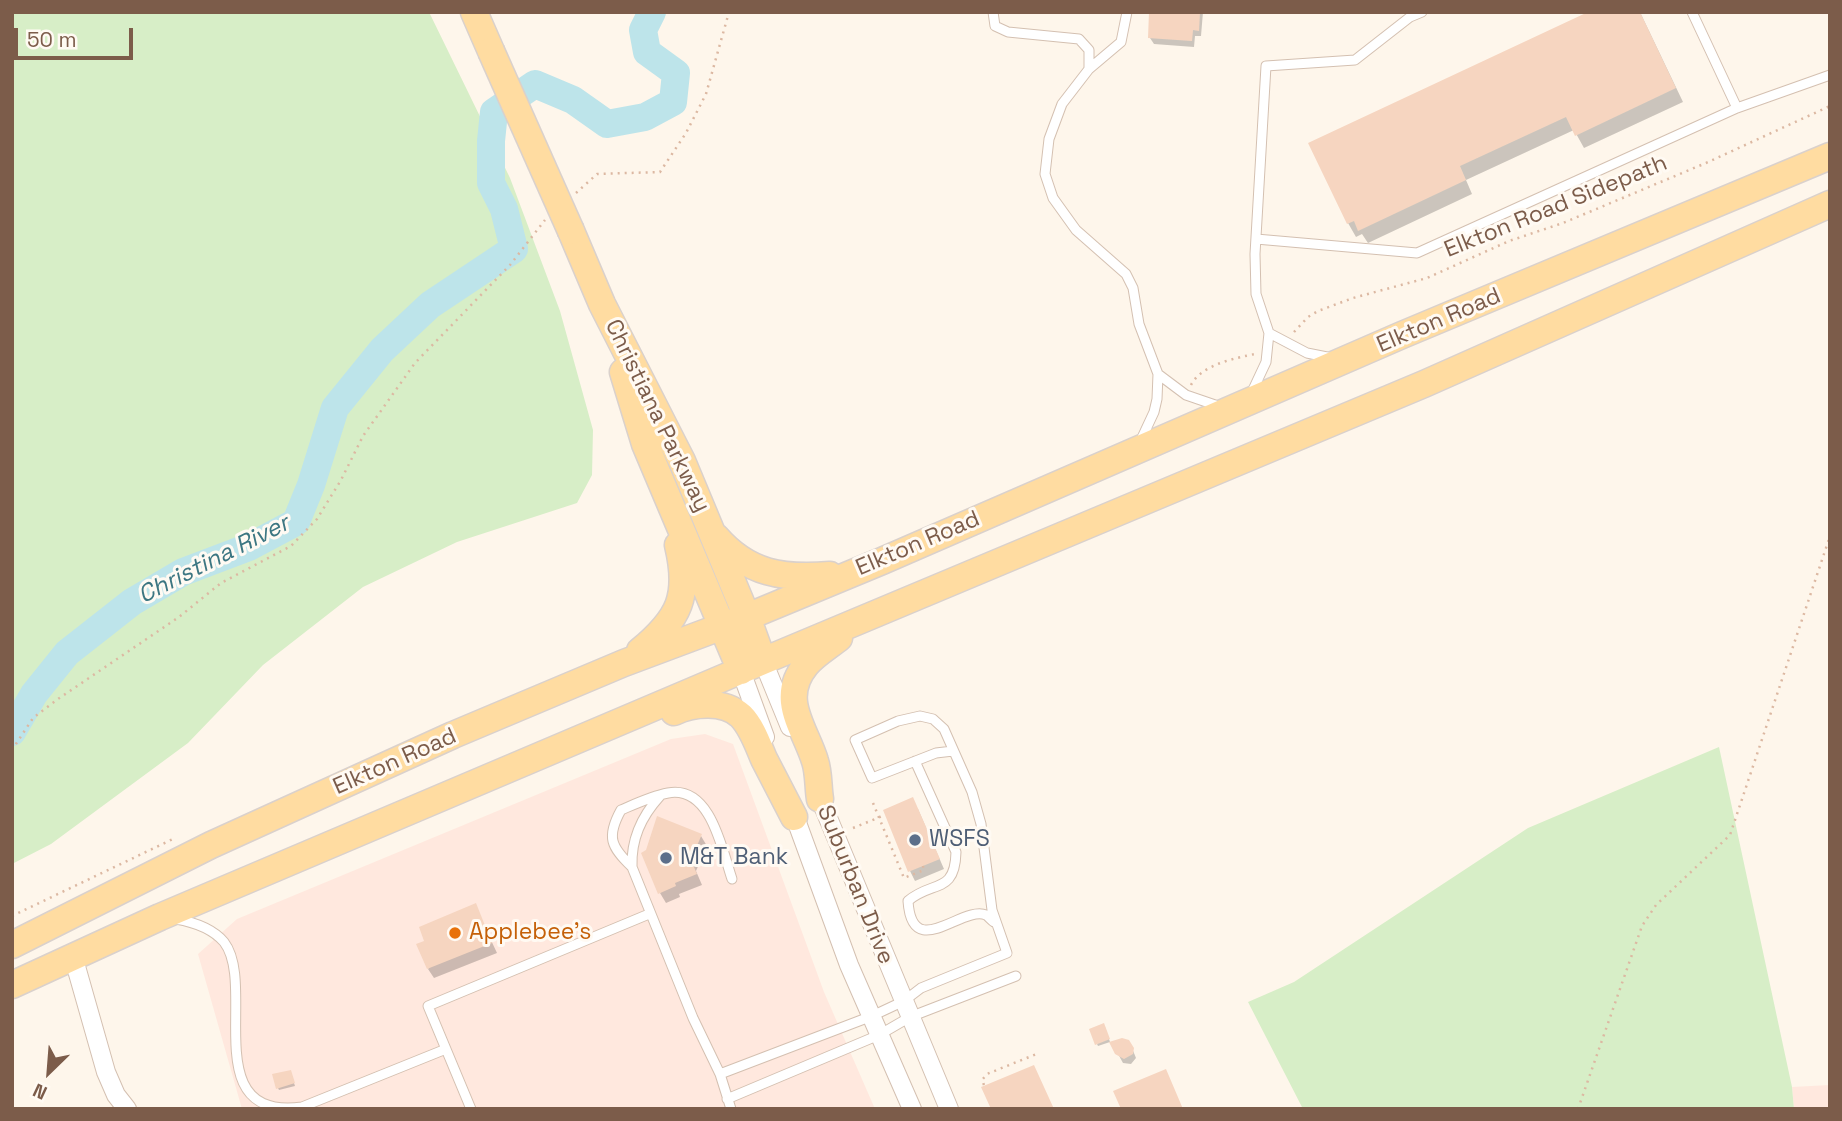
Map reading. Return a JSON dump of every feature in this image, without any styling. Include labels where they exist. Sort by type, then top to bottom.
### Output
[{"type":"main road","points":[[474,12],[561,223],[602,304]]},
{"type":"main road","name":"Elkton Road","points":[[12,945],[237,834],[453,735],[624,663],[849,574],[1237,406],[1830,156]]},
{"type":"main road","name":"Elkton Road","points":[[12,985],[160,917],[1424,384],[1830,204]]},
{"type":"main road","name":"Christiana Parkway","points":[[602,304],[645,444],[666,492],[735,621]]},
{"type":"main road","name":"Christiana Parkway","points":[[602,304],[682,461],[711,530],[735,621],[752,666]]},
{"type":"main road","points":[[624,663],[670,624],[682,599],[683,571],[666,492]]},
{"type":"main road","points":[[711,530],[736,556],[769,572],[796,577],[849,574]]},
{"type":"main road","points":[[820,799],[816,762],[793,703],[796,686],[806,665],[860,620]]},
{"type":"main road","points":[[541,756],[573,755],[685,707],[719,706],[740,715],[750,729],[794,817]]},
{"type":"street","name":"Suburban Drive","points":[[752,666],[820,799],[949,1109]]},
{"type":"street","name":"Suburban Drive","points":[[752,666],[794,817],[849,965],[912,1109]]},
{"type":"street","points":[[73,956],[106,1072],[116,1096],[127,1109]]},
{"type":"lane","points":[[993,12],[995,26],[1008,32],[1079,38],[1089,50],[1089,69]]},
{"type":"lane","points":[[1127,12],[1121,43],[1089,69],[1062,104],[1049,139],[1045,174],[1053,198],[1076,230],[1126,274],[1133,288],[1139,324],[1158,374],[1154,412],[1137,450]]},
{"type":"lane","points":[[1158,374],[1186,395],[1237,406],[1266,362],[1269,332],[1256,294],[1256,239],[1266,66],[1355,60],[1409,14],[1422,12]]},
{"type":"lane","points":[[1692,12],[1737,108]]},
{"type":"lane","points":[[1256,239],[1417,253],[1737,108],[1830,75]]},
{"type":"lane","points":[[1269,332],[1307,353],[1346,361]]},
{"type":"lane","points":[[727,1099],[879,1034],[907,1009],[921,988],[1007,953],[995,924],[981,824],[972,792],[944,729],[933,719],[920,716],[898,721],[855,740],[872,778],[936,753],[953,751]]},
{"type":"lane","points":[[915,761],[956,852],[951,878],[941,886],[908,901],[916,924],[925,930],[936,930],[977,914],[987,915],[995,924]]},
{"type":"lane","points":[[632,867],[615,851],[612,839],[614,822],[621,810],[668,793],[679,793],[692,798],[708,812],[732,879]]},
{"type":"lane","points":[[660,796],[647,811],[639,827],[631,849],[632,867],[693,1018],[720,1074],[731,1109]]},
{"type":"lane","points":[[471,1109],[428,1006],[649,914]]},
{"type":"lane","points":[[160,917],[191,922],[211,930],[233,958],[237,1062],[243,1083],[254,1097],[275,1108],[302,1107],[446,1049]]},
{"type":"lane","points":[[720,1074],[872,1016],[907,1009],[1016,976]]},
{"type":"path","points":[[570,198],[597,174],[660,172],[686,133],[706,94],[729,12]]},
{"type":"path","name":"Elkton Road Sidepath","points":[[1295,332],[1308,317],[1318,311],[1353,298],[1427,278],[1508,241],[1563,223],[1706,163],[1830,106]]},
{"type":"path","points":[[12,750],[33,718],[50,705],[179,618],[221,583],[291,546],[317,519],[363,436],[415,363],[510,265],[542,223],[561,223]]},
{"type":"path","points":[[1186,395],[1194,379],[1206,370],[1253,354]]},
{"type":"path","points":[[1578,1109],[1642,926],[1656,905],[1730,835],[1830,536]]},
{"type":"path","points":[[873,803],[904,878],[925,870],[923,866]]},
{"type":"path","points":[[853,828],[885,815]]},
{"type":"path","points":[[985,1086],[982,1080],[987,1074],[1039,1053]]},
{"type":"shaded area","points":[[705,734],[733,744],[824,992],[875,1109],[242,1109],[198,954],[237,919],[671,739]]},
{"type":"shaded area","points":[[1830,1085],[1830,1109],[1794,1109],[1792,1087]]},
{"type":"green space","points":[[12,12],[429,12],[510,178],[560,311],[593,430],[592,475],[577,503],[457,542],[363,587],[263,665],[188,743],[51,844],[12,864]]},
{"type":"green space","points":[[1719,747],[1792,1087],[1794,1109],[1303,1109],[1248,1002],[1294,982],[1528,828]]},
{"type":"building","points":[[1149,12],[1200,12],[1199,31],[1193,30],[1192,41],[1148,38]]},
{"type":"building","points":[[1588,12],[1640,12],[1676,88],[1575,136],[1566,117],[1460,166],[1466,180],[1358,231],[1354,221],[1347,224],[1308,143]]},
{"type":"building","points":[[913,797],[940,859],[908,872],[883,810]]},
{"type":"building","name":"M&T Bank","points":[[657,816],[702,834],[691,860],[697,874],[658,894],[641,853],[646,850]]},
{"type":"building","name":"Applebee's","points":[[476,903],[492,943],[427,969],[416,944],[424,941],[419,927]]},
{"type":"building","points":[[1104,1023],[1110,1039],[1095,1045],[1089,1029]]},
{"type":"building","points":[[1122,1038],[1129,1040],[1134,1048],[1133,1054],[1124,1059],[1115,1054],[1109,1042]]},
{"type":"building","points":[[1034,1065],[1054,1109],[991,1109],[981,1087]]},
{"type":"building","points":[[1166,1069],[1183,1109],[1121,1109],[1113,1091]]},
{"type":"building","points":[[291,1070],[295,1083],[276,1089],[272,1074]]},
{"type":"waterway","name":"Christina River","points":[[12,732],[34,694],[67,653],[132,602],[183,572],[249,547],[296,522],[311,485],[335,408],[382,350],[430,305],[514,249],[504,209],[491,183],[494,112],[535,84],[573,100],[607,124],[645,117],[673,102],[676,73],[647,52],[643,30],[652,12]]},
{"type":"place","name":"WSFS","points":[[915,840]]},
{"type":"place","name":"M&T Bank","points":[[666,858]]},
{"type":"place","name":"Applebee's","points":[[455,933]]}]
